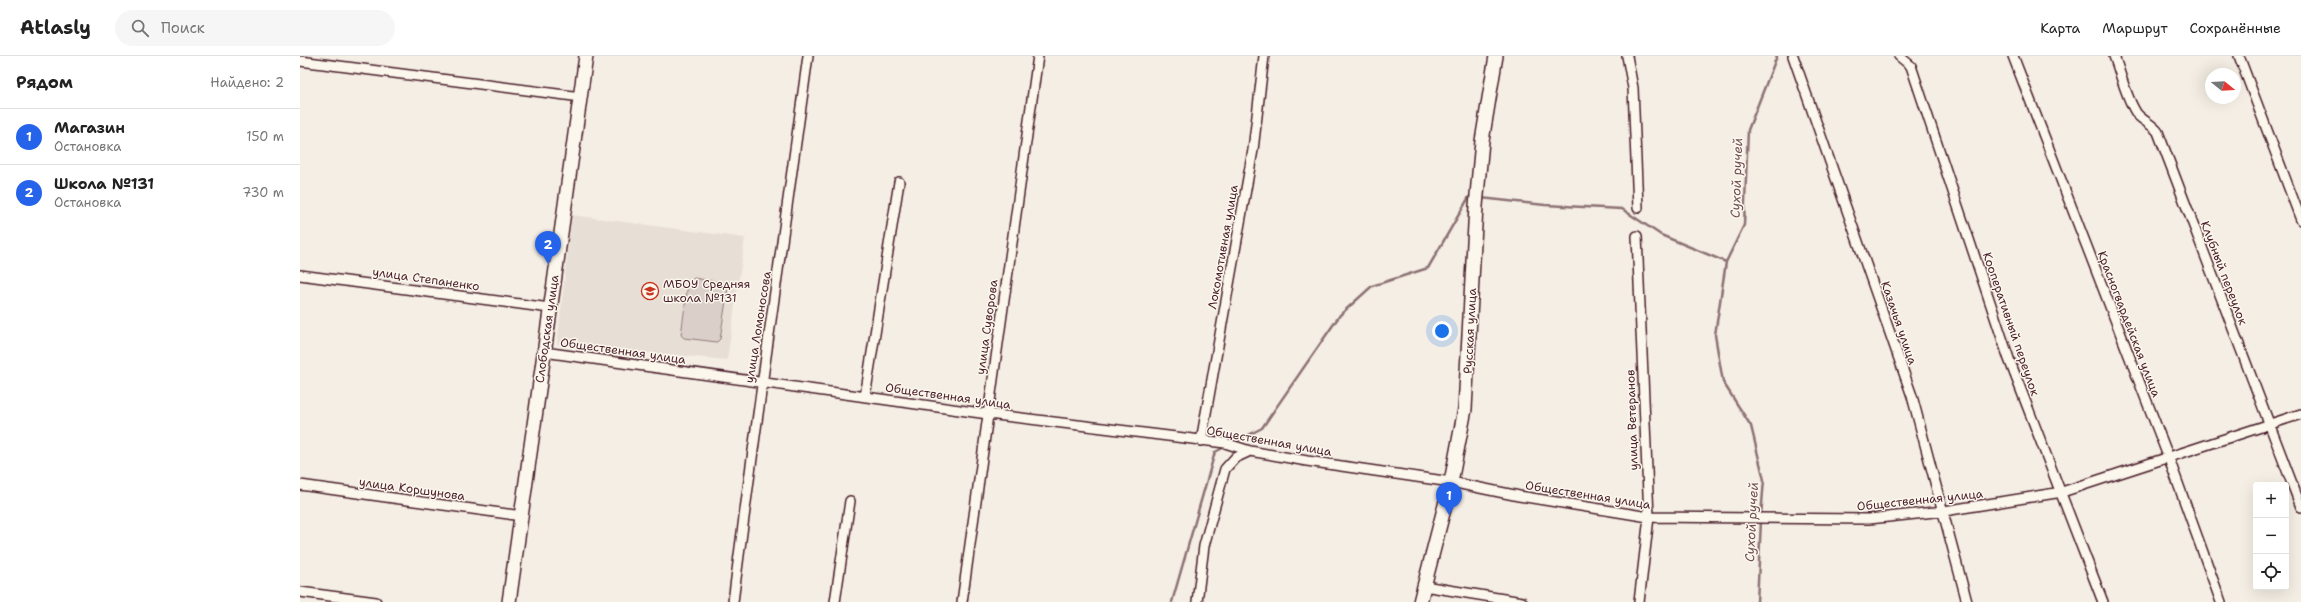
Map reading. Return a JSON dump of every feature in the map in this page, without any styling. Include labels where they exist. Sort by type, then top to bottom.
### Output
[{"type":"street","name":"Слободская улица","points":[[509,602],[586,56]]},
{"type":"street","name":"улица Ломоносова","points":[[733,602],[761,382],[808,56]]},
{"type":"street","name":"улица Суворова","points":[[962,602],[1038,56]]},
{"type":"street","name":"Локомотивная улица","points":[[1201,441],[1253,150],[1264,56]]},
{"type":"street","name":"Русская улица","points":[[1420,602],[1451,482],[1466,402],[1477,198],[1482,141],[1496,56]]},
{"type":"street","points":[[1627,56],[1633,88],[1638,208]]},
{"type":"street","name":"Казачья улица","points":[[1793,56],[1912,396],[1944,511],[1967,602]]},
{"type":"street","name":"Кооперативный переулок","points":[[1899,56],[1911,66],[2009,359],[2062,492],[2103,602]]},
{"type":"street","name":"Красногвардейская улица","points":[[2014,56],[2168,456],[2222,602]]},
{"type":"street","name":"Клубный переулок","points":[[2114,56],[2134,109],[2140,118],[2152,124],[2158,132],[2301,507]]},
{"type":"street","points":[[2239,56],[2301,220]]},
{"type":"street","points":[[300,61],[581,97]]},
{"type":"street","points":[[865,397],[900,182]]},
{"type":"street","name":"улица Ветеранов","points":[[1637,236],[1648,517],[1639,602]]},
{"type":"street","name":"улица Степаненко","points":[[300,275],[550,308]]},
{"type":"street","name":"Общественная улица","points":[[544,352],[988,414],[1225,443],[1250,451],[1451,482],[1519,496],[1648,517],[1869,519],[1944,511],[2062,492],[2168,456],[2270,426],[2301,414]]},
{"type":"street","points":[[1197,602],[1204,546],[1225,468],[1235,458],[1250,451]]},
{"type":"street","name":"улица Коршунова","points":[[300,485],[522,516]]},
{"type":"street","points":[[835,602],[850,501]]},
{"type":"street","points":[[1424,586],[1522,602]]},
{"type":"street","points":[[300,592],[376,602]]},
{"type":"shaded area","name":"МБОУ Средняя школа №131","points":[[572,215],[745,238],[727,360],[557,344]]},
{"type":"shaded area","points":[[694,278],[723,283],[728,288],[720,339],[717,342],[684,338],[681,335],[688,283]]},
{"type":"waterway","name":"Сухой ручей","points":[[1761,516],[1764,480],[1751,426],[1723,382],[1715,335],[1726,262],[1744,225],[1748,130],[1777,56]]},
{"type":"waterway","points":[[1233,443],[1262,428],[1340,315],[1372,286],[1428,268],[1469,197],[1472,197]]},
{"type":"waterway","points":[[1481,198],[1545,205],[1622,209],[1661,235],[1726,262]]},
{"type":"waterway","points":[[1172,602],[1215,452],[1227,446]]},
{"type":"waterway","name":"Сухой ручей","points":[[1757,602],[1761,521]]},
{"type":"place","name":"Школа №131","points":[[548,264]]},
{"type":"place","name":"МБОУ Средняя школа №131","points":[[650,291]]},
{"type":"place","name":"Магазин","points":[[1449,515]]}]
